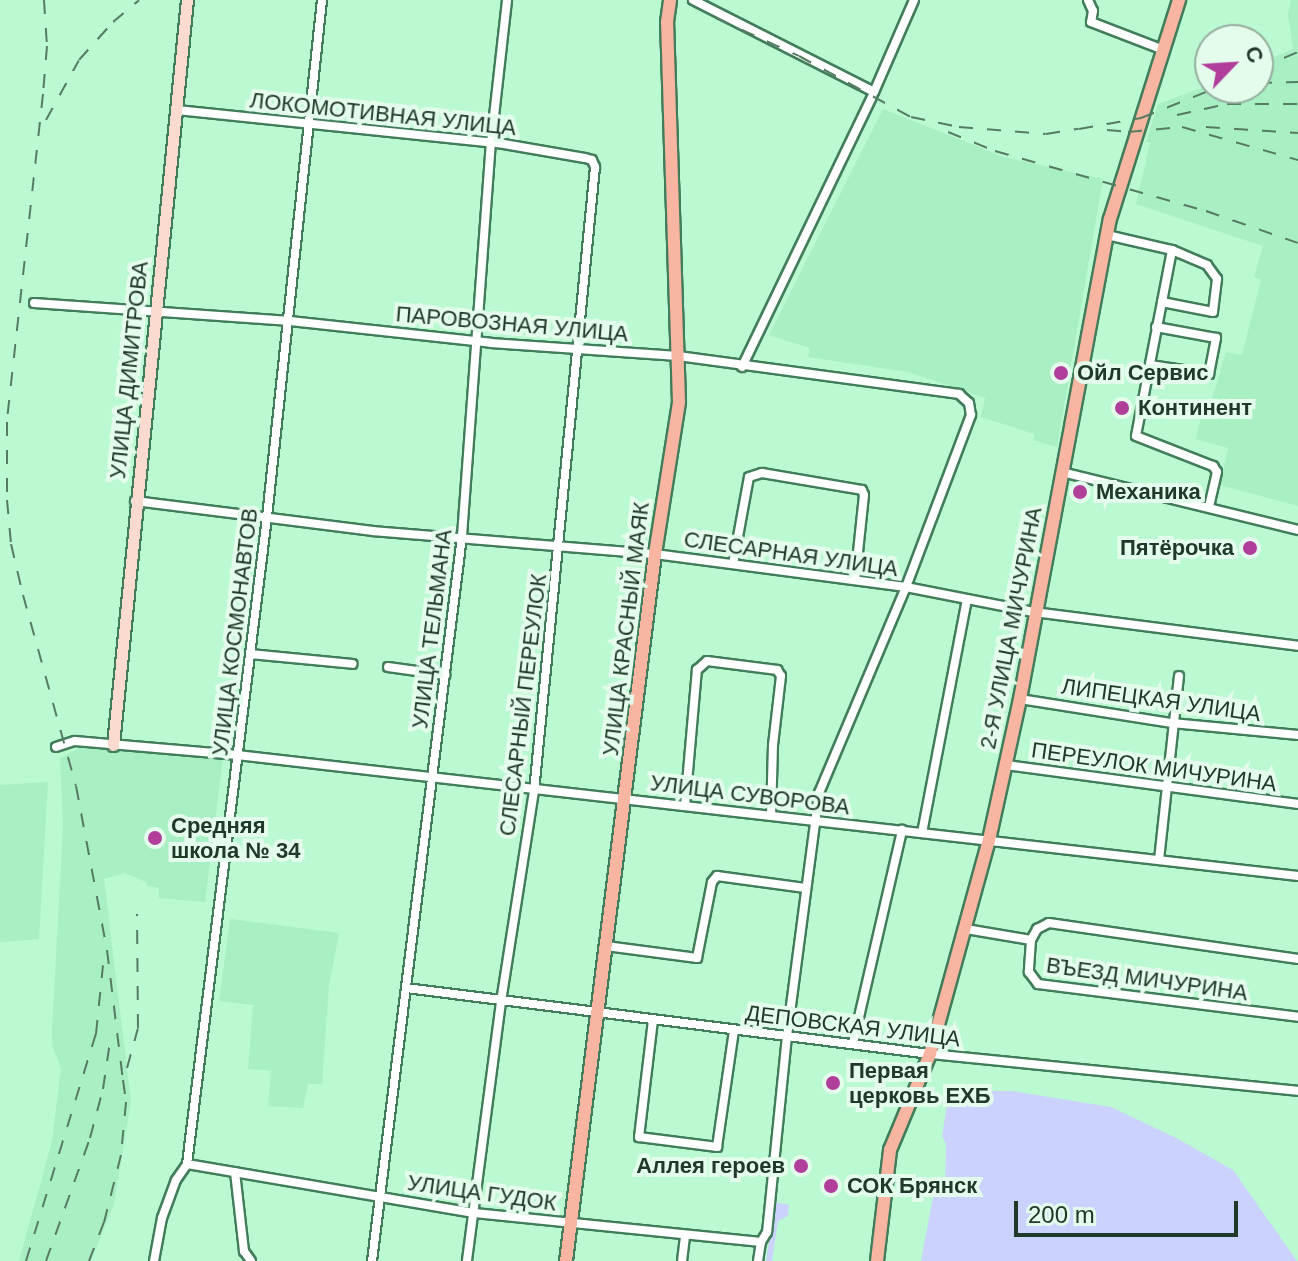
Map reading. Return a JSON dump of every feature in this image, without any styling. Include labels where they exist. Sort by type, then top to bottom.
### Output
[{"type":"main road","name":"УЛИЦА КРАСНЫЙ МАЯК","points":[[566,1261],[655,554],[679,402],[667,22],[670,0]]},
{"type":"main road","name":"2-Я УЛИЦА МИЧУРИНА","points":[[877,1261],[890,1150],[930,1054],[966,929],[1006,765],[1107,235],[1117,194],[1179,0]]},
{"type":"street","name":"УЛИЦА ДИМИТРОВА","points":[[113,745],[187,0]]},
{"type":"street","name":"УЛИЦА КОСМОНАВТОВ","points":[[154,1261],[162,1218],[176,1180],[187,1164],[290,321],[322,0]]},
{"type":"street","name":"УЛИЦА ТЕЛЬМАНА","points":[[372,1261],[462,536],[491,143],[507,0]]},
{"type":"street","points":[[693,0],[873,94]]},
{"type":"street","points":[[742,367],[873,94],[914,0]]},
{"type":"street","points":[[1088,0],[1093,11],[1091,22],[1164,50]]},
{"type":"street","name":"ЛОКОМОТИВНАЯ УЛИЦА","points":[[177,110],[491,143],[585,158]]},
{"type":"street","name":"СЛЕСАРНЫЙ ПЕРЕУЛОК","points":[[467,1261],[501,1002],[534,791],[595,167],[592,160],[585,158]]},
{"type":"street","points":[[1107,235],[1172,250],[1207,265],[1217,279],[1213,312],[1162,302]]},
{"type":"street","points":[[1172,250],[1136,436],[1213,466],[1217,472],[1209,507]]},
{"type":"street","name":"ПАРОВОЗНАЯ УЛИЦА","points":[[34,303],[290,321],[476,342],[678,356],[959,394],[969,403],[971,415],[906,587]]},
{"type":"street","points":[[1150,365],[1209,374],[1216,338],[1156,327]]},
{"type":"street","points":[[1062,472],[1298,530]]},
{"type":"street","points":[[733,564],[749,477],[762,473],[862,490],[855,580]]},
{"type":"street","name":"СЛЕСАРНАЯ УЛИЦА","points":[[135,501],[373,531],[655,554],[906,587],[1034,612],[1298,646]]},
{"type":"street","points":[[758,1261],[761,1242],[767,1232],[813,820],[819,793],[906,587]]},
{"type":"street","points":[[922,833],[967,599]]},
{"type":"street","points":[[250,654],[353,664]]},
{"type":"street","points":[[685,806],[697,670],[707,661],[777,670],[781,676],[773,745],[771,816]]},
{"type":"street","points":[[388,667],[445,675]]},
{"type":"street","points":[[1159,860],[1179,676]]},
{"type":"street","name":"ЛИПЕЦКАЯ УЛИЦА","points":[[1020,699],[1172,723],[1298,735]]},
{"type":"street","name":"УЛИЦА СУВОРОВА","points":[[56,747],[75,741],[237,755],[1298,876]]},
{"type":"street","name":"ПЕРЕУЛОК МИЧУРИНА","points":[[1006,765],[1165,789],[1298,804]]},
{"type":"street","points":[[853,1043],[902,830]]},
{"type":"street","points":[[606,946],[697,958],[712,882],[717,876],[805,888]]},
{"type":"street","name":"ВЪЕЗД МИЧУРИНА","points":[[1298,959],[1049,923],[1037,929],[1031,940],[1029,972],[1038,984],[1298,1017]]},
{"type":"street","name":"ВЪЕЗД МИЧУРИНА","points":[[966,929],[1031,940]]},
{"type":"street","name":"ДЕПОВСКАЯ УЛИЦА","points":[[406,988],[930,1054],[1298,1091]]},
{"type":"street","points":[[653,1020],[639,1137],[717,1147],[734,1030]]},
{"type":"street","name":"УЛИЦА ГУДОК","points":[[187,1164],[474,1213],[761,1242]]},
{"type":"street","points":[[235,1172],[244,1251],[251,1261]]},
{"type":"street","points":[[682,1261],[685,1235]]},
{"type":"shaded area","points":[[1291,0],[1298,0],[1298,506],[1220,485],[1228,448],[1196,439],[1203,408],[1210,405],[1226,352],[1242,355],[1261,280],[1254,277],[1263,246],[1136,204],[1150,143],[1146,142],[1158,104],[1194,91],[1194,104],[1274,104],[1274,57],[1293,49],[1288,14]]},
{"type":"shaded area","points":[[883,109],[1004,157],[1103,179],[1057,447],[1033,440],[1034,434],[981,417],[985,398],[908,372],[808,357],[810,348],[769,335]]},
{"type":"shaded area","points":[[81,747],[223,759],[205,902],[159,898],[159,888],[147,886],[146,882],[125,873],[104,879],[131,1101],[114,1204],[91,1261],[19,1261],[52,1141],[61,1068],[52,1045],[63,826],[60,758]]},
{"type":"shaded area","points":[[48,782],[39,939],[0,942],[0,785]]},
{"type":"shaded area","points":[[230,919],[339,933],[329,985],[322,1084],[308,1084],[303,1108],[268,1106],[271,1071],[248,1069],[253,1005],[219,1001]]},
{"type":"shaded area","points":[[949,1091],[1012,1091],[1111,1107],[1176,1138],[1233,1170],[1297,1261],[921,1261],[933,1197],[945,1190],[946,1143],[942,1137]]},
{"type":"shaded area","points":[[775,1202],[789,1205],[788,1216],[778,1221],[772,1261],[766,1261]]},
{"type":"railway","points":[[44,0],[47,46],[7,422],[7,500],[11,544],[23,595],[76,786],[107,950],[126,1102],[121,1155],[104,1222],[89,1261]]},
{"type":"railway","points":[[46,120],[79,60],[113,22],[139,0]]},
{"type":"railway","points":[[716,18],[799,56],[911,117],[959,127],[1046,134],[1141,118],[1194,97]]},
{"type":"railway","points":[[1274,62],[1298,52]]},
{"type":"railway","points":[[1274,83],[1298,82]]},
{"type":"railway","points":[[1177,115],[1227,104],[1298,104]]},
{"type":"railway","points":[[1107,130],[1128,132],[1182,127],[1298,160]]},
{"type":"railway","points":[[1206,127],[1298,133]]},
{"type":"railway","points":[[948,132],[995,151],[1206,211],[1298,243]]},
{"type":"railway","points":[[127,1068],[138,1028],[137,914]]},
{"type":"railway","points":[[26,1261],[96,1034],[103,965]]},
{"type":"railway","points":[[46,1261],[90,1138],[103,1089],[111,1035]]},
{"type":"place","name":"Ойл Сервис","points":[[1061,373]]},
{"type":"place","name":"Континент","points":[[1122,408]]},
{"type":"place","name":"Механика","points":[[1080,492]]},
{"type":"place","name":"Пятёрочка","points":[[1250,548]]},
{"type":"place","name":"Средняя школа № 34","points":[[155,838]]},
{"type":"place","name":"Первая церковь ЕХБ","points":[[833,1083]]},
{"type":"place","name":"Аллея героев","points":[[801,1166]]},
{"type":"place","name":"СОК Брянск","points":[[831,1186]]}]
